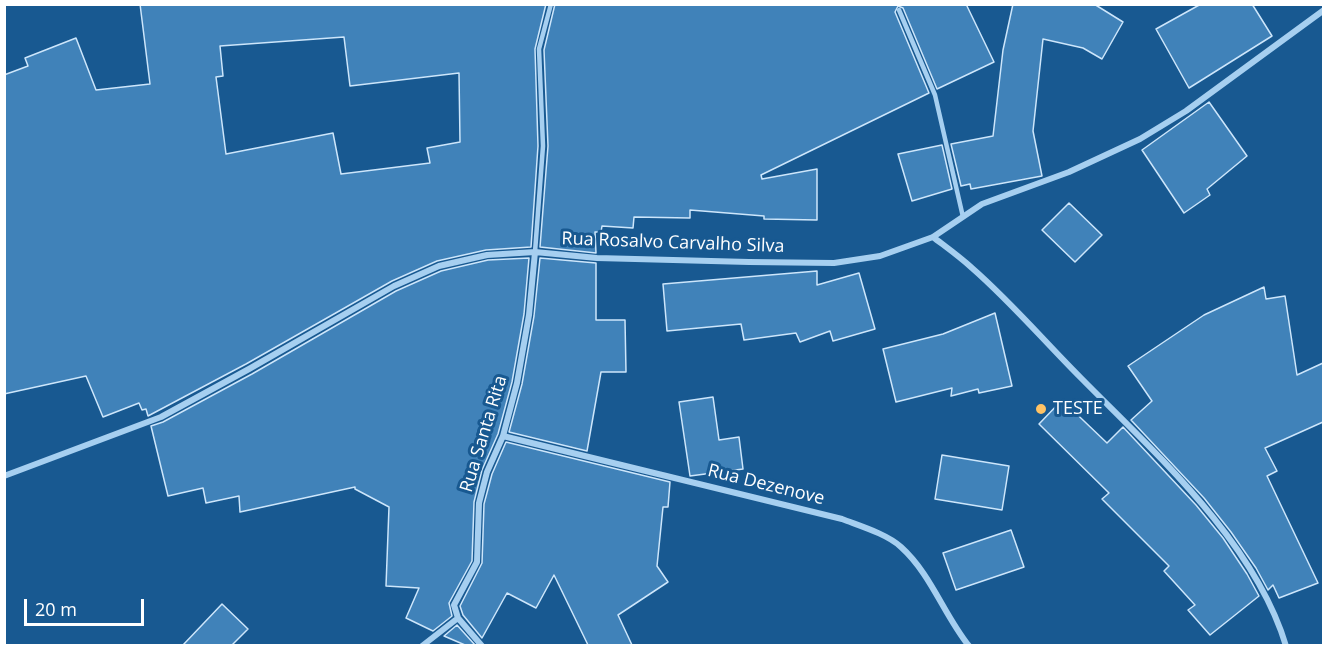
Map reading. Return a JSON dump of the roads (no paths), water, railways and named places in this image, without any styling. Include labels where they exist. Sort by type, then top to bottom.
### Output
[{"type":"street","name":"Rua Rosalvo Carvalho Silva","points":[[4,476],[161,417],[394,286],[439,266],[487,255],[535,252],[666,261],[834,263],[880,256],[933,237],[981,204],[1069,172],[1140,140],[1186,111],[1323,10]]},
{"type":"street","points":[[933,237],[973,268],[1010,304],[1157,455],[1210,515],[1253,573],[1278,618],[1286,645]]},
{"type":"street","name":"Rua Santa Rita","points":[[458,618],[453,605],[477,562],[479,503],[517,383],[529,315],[535,252]]},
{"type":"street","name":"Rua Dezenove","points":[[502,436],[842,519],[874,532],[899,545],[921,569],[957,630],[969,645]]},
{"type":"street","points":[[422,645],[458,618],[482,645]]},
{"type":"lane","points":[[535,252],[543,146],[539,49],[551,4]]},
{"type":"lane","points":[[899,10],[935,94],[963,217]]},
{"type":"place","name":"TESTE","points":[[1041,409]]}]
